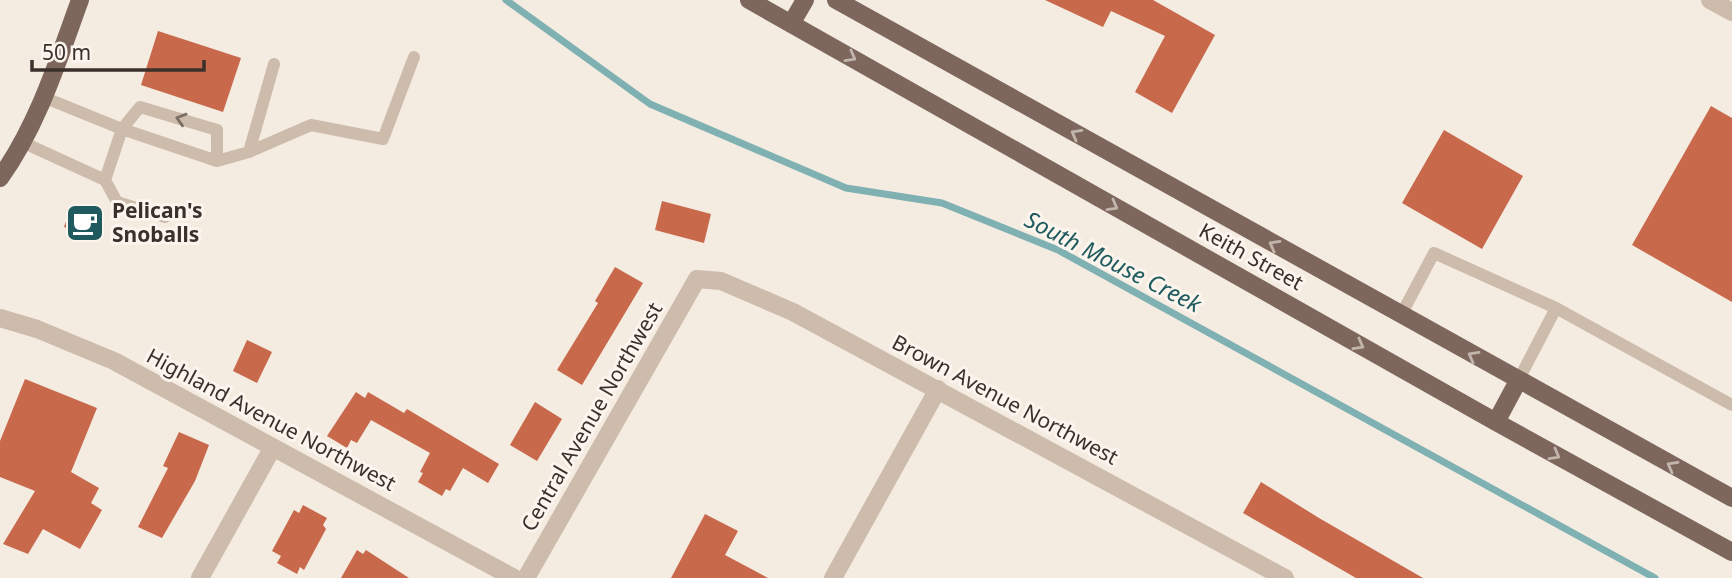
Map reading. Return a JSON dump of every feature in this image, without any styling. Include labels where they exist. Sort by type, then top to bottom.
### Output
[{"type":"main road","points":[[0,178],[22,142],[43,97],[80,0]]},
{"type":"main road","name":"Keith Street","points":[[748,0],[1732,552]]},
{"type":"main road","points":[[791,24],[805,0]]},
{"type":"main road","name":"Keith Street","points":[[836,0],[1518,381],[1731,495]]},
{"type":"main road","points":[[1496,422],[1518,381]]},
{"type":"street","points":[[1710,0],[1732,12]]},
{"type":"street","name":"Brown Avenue Northwest","points":[[697,279],[721,281],[793,312],[1285,578]]},
{"type":"street","name":"Central Avenue Northwest","points":[[526,578],[697,279]]},
{"type":"street","name":"Highland Avenue Northwest","points":[[0,318],[37,329],[114,361],[514,578]]},
{"type":"street","points":[[833,578],[938,389]]},
{"type":"street","points":[[201,578],[273,447]]},
{"type":"lane","points":[[43,97],[122,129],[217,161],[249,152],[311,125],[383,139],[414,57]]},
{"type":"lane","points":[[249,152],[274,64]]},
{"type":"lane","points":[[105,180],[122,129],[140,107],[217,130],[217,161]]},
{"type":"lane","points":[[22,142],[105,180],[117,202],[165,217]]},
{"type":"lane","points":[[1401,316],[1434,253],[1556,308],[1732,405]]},
{"type":"lane","points":[[1518,381],[1556,308]]},
{"type":"building","points":[[1045,0],[1153,0],[1215,35],[1172,113],[1135,92],[1165,36],[1111,11],[1103,27]]},
{"type":"building","points":[[158,31],[241,58],[223,112],[141,85]]},
{"type":"building","points":[[1711,106],[1732,118],[1732,302],[1632,245]]},
{"type":"building","points":[[1444,130],[1523,176],[1482,249],[1402,203]]},
{"type":"building","points":[[662,201],[711,214],[704,243],[655,230]]},
{"type":"building","points":[[72,205],[103,215],[95,238],[64,227]]},
{"type":"building","points":[[615,267],[643,283],[582,385],[557,370],[598,303],[595,301]]},
{"type":"building","points":[[247,340],[272,352],[257,383],[233,371]]},
{"type":"building","points":[[25,379],[97,408],[71,472],[99,488],[91,503],[102,510],[80,549],[43,529],[28,554],[3,544],[35,491],[0,477],[0,441]]},
{"type":"building","points":[[356,392],[365,398],[368,392],[404,413],[407,409],[499,464],[488,483],[463,468],[450,491],[446,489],[442,496],[418,482],[430,453],[371,420],[357,443],[351,440],[347,448],[327,436]]},
{"type":"building","points":[[535,402],[562,419],[537,461],[510,445]]},
{"type":"building","points":[[179,432],[209,445],[195,481],[162,538],[138,527],[168,468],[163,466]]},
{"type":"building","points":[[1261,482],[1423,578],[1356,578],[1243,513]]},
{"type":"building","points":[[303,505],[327,518],[323,525],[326,529],[304,570],[300,567],[297,574],[277,563],[281,556],[272,551],[294,510],[299,513]]},
{"type":"building","points":[[705,514],[738,531],[725,555],[768,578],[671,578]]},
{"type":"building","points":[[357,550],[363,554],[366,550],[409,578],[341,578]]},
{"type":"waterway","name":"South Mouse Creek","points":[[506,0],[650,104],[846,188],[942,203],[1058,250],[1655,578]]},
{"type":"place","name":"Pelican's Snoballs","points":[[85,223]]}]
